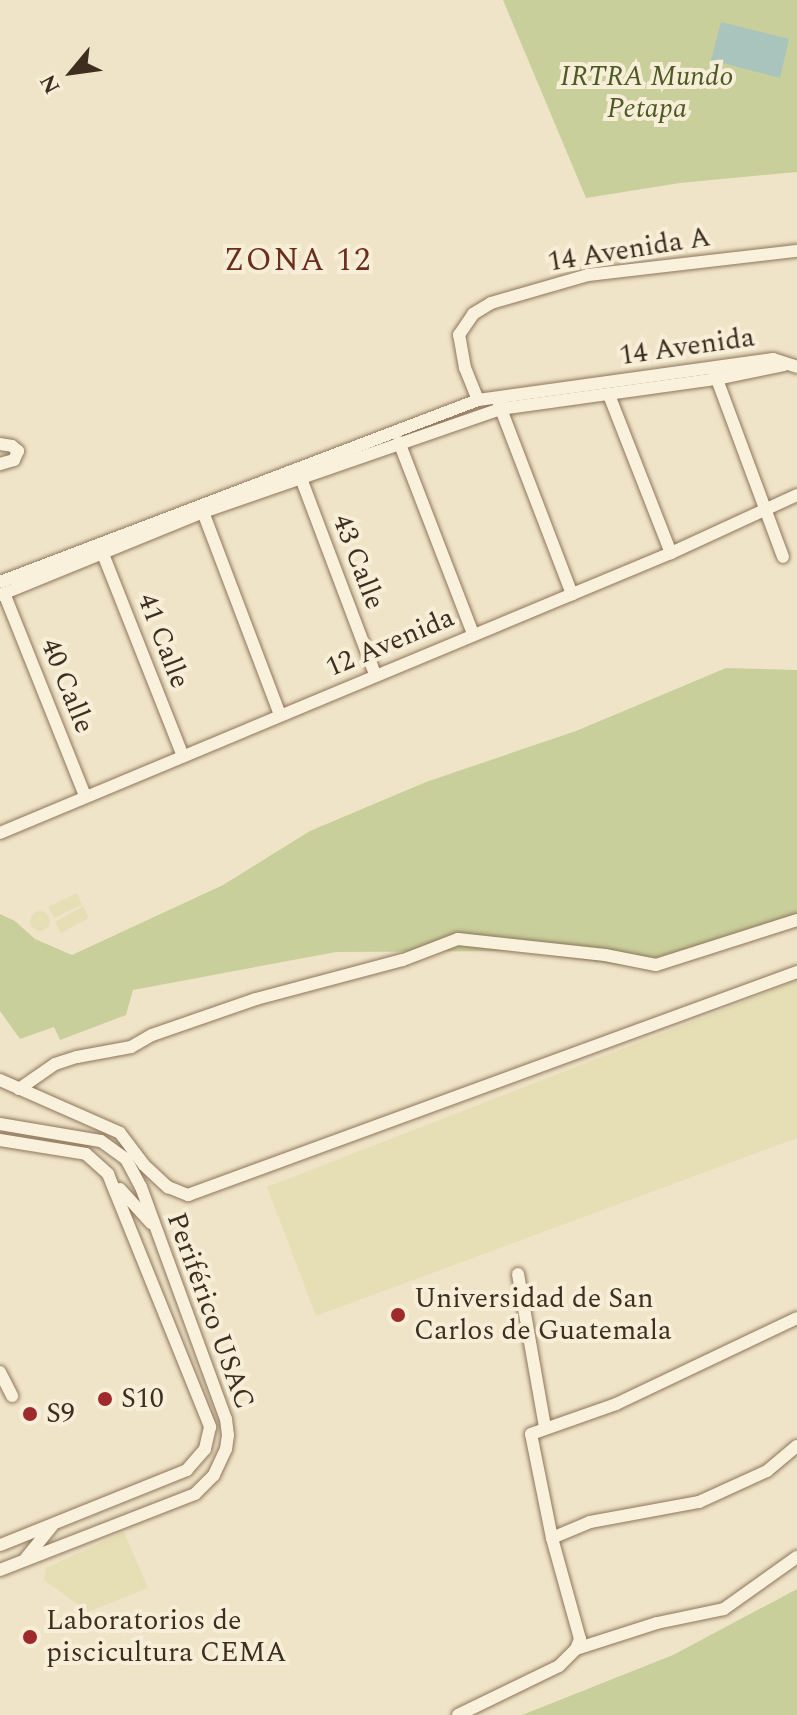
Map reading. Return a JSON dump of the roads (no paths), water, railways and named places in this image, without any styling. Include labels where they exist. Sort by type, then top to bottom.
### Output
[{"type":"street","name":"14 Avenida A","points":[[478,400],[458,343],[462,328],[473,314],[491,303],[588,275],[797,251]]},
{"type":"street","name":"14 Avenida","points":[[1,590],[478,400],[498,403],[609,395],[773,359],[791,366]]},
{"type":"street","name":"14 Avenida","points":[[101,549],[203,512],[298,472],[399,442],[498,403],[714,373]]},
{"type":"street","points":[[714,373],[783,557]]},
{"type":"street","points":[[609,395],[671,553]]},
{"type":"street","points":[[498,403],[572,594]]},
{"type":"street","points":[[399,442],[473,634]]},
{"type":"street","points":[[0,464],[18,456],[6,445]]},
{"type":"street","name":"43 Calle","points":[[298,472],[375,674]]},
{"type":"street","name":"12 Avenida","points":[[0,833],[671,553],[797,495]]},
{"type":"street","points":[[203,512],[280,715]]},
{"type":"street","name":"41 Calle","points":[[101,549],[183,756]]},
{"type":"street","name":"40 Calle","points":[[1,590],[85,796]]},
{"type":"street","points":[[19,1089],[55,1064],[131,1047],[152,1035],[256,999],[403,960],[458,939],[605,955],[656,965],[797,920]]},
{"type":"street","points":[[0,1080],[120,1133],[160,1180],[188,1195],[797,972]]},
{"type":"street","name":"Periférico USAC","points":[[0,1124],[101,1141],[126,1159],[141,1187],[226,1419],[226,1449],[206,1486],[177,1504],[0,1570]]},
{"type":"street","name":"Periférico USAC","points":[[0,1140],[86,1154],[115,1184],[210,1427],[201,1457],[177,1476],[0,1545]]},
{"type":"street","points":[[115,1184],[156,1228]]},
{"type":"street","points":[[518,1274],[545,1427]]},
{"type":"street","points":[[174,1334],[177,1285]]},
{"type":"street","points":[[458,1715],[559,1666],[576,1649],[580,1639],[552,1538],[531,1434],[616,1404],[797,1318]]},
{"type":"street","points":[[0,1372],[12,1396]]},
{"type":"street","points":[[552,1538],[590,1522],[699,1502],[767,1471],[797,1446]]},
{"type":"street","points":[[24,1561],[55,1523]]},
{"type":"street","points":[[576,1649],[657,1623],[724,1609],[797,1557]]},
{"type":"water","points":[[721,22],[789,39],[780,78],[711,60]]},
{"type":"place","name":"Universidad de San Carlos de Guatemala","points":[[398,1315]]},
{"type":"place","name":"S10","points":[[105,1399]]},
{"type":"place","name":"S9","points":[[30,1414]]},
{"type":"place","name":"Laboratorios de piscicultura CEMA","points":[[30,1637]]},
{"type":"district","name":"ZONA 12","points":[[298,261]]},
{"type":"park label","name":"IRTRA Mundo Petapa","points":[[647,93]]}]
